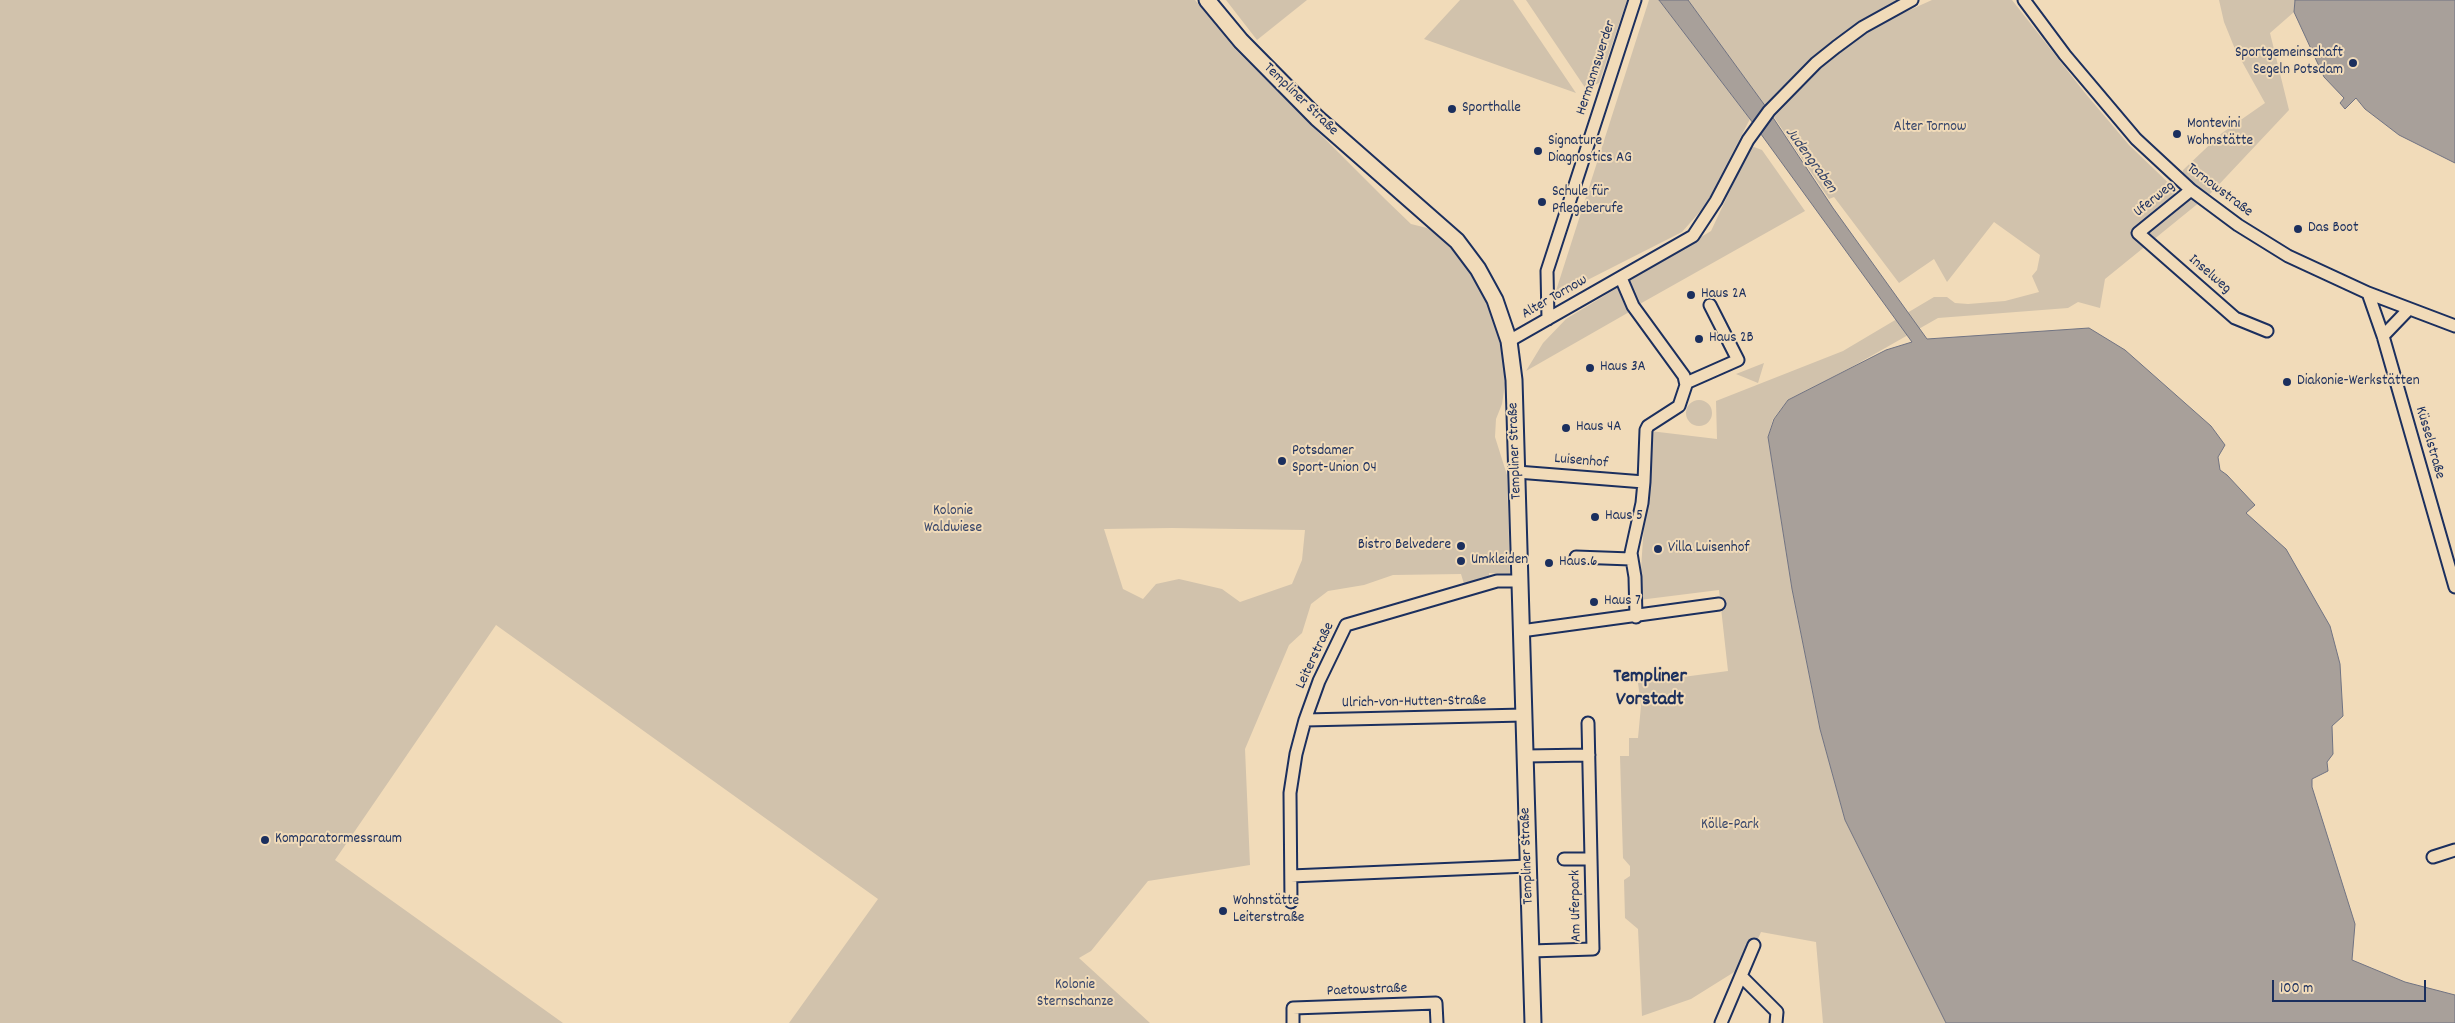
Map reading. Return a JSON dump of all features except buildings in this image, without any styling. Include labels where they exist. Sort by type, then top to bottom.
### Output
[{"type":"street","name":"Templiner Straße","points":[[1207,0],[1241,41],[1317,118],[1457,241],[1478,269],[1495,300],[1510,341],[1514,380],[1533,1023]]},
{"type":"street","name":"Hermannswerder","points":[[1548,319],[1548,271],[1635,0]]},
{"type":"street","name":"Alter Tornow","points":[[1510,341],[1693,236],[1716,202],[1755,128],[1769,111],[1816,63],[1836,47],[1863,28],[1912,0]]},
{"type":"street","name":"Tornowstraße","points":[[2024,0],[2065,55],[2136,138],[2191,190],[2238,225],[2275,248],[2368,294],[2455,326]]},
{"type":"street","name":"Uferweg","points":[[2138,233],[2191,190]]},
{"type":"street","name":"Inselweg","points":[[2138,233],[2235,318],[2267,331]]},
{"type":"street","points":[[1621,278],[1633,306],[1679,369],[1686,383],[1685,393],[1679,406],[1654,422],[1646,430],[1642,503],[1631,546],[1635,577],[1636,617]]},
{"type":"street","name":"Küsselstraße","points":[[2368,294],[2383,336],[2455,586]]},
{"type":"street","points":[[1686,383],[1738,360],[1710,305]]},
{"type":"street","points":[[2383,336],[2408,310]]},
{"type":"street","name":"Luisenhof","points":[[1517,472],[1644,482]]},
{"type":"street","points":[[1576,557],[1632,559]]},
{"type":"street","name":"Leiterstraße","points":[[1291,902],[1290,793],[1296,754],[1305,720],[1319,681],[1346,624],[1498,581],[1520,581]]},
{"type":"street","points":[[1522,631],[1636,617],[1719,604]]},
{"type":"street","name":"Ulrich-von-Hutten-Straße","points":[[1305,720],[1524,715]]},
{"type":"street","name":"Am Uferpark","points":[[1530,951],[1593,949],[1588,723]]},
{"type":"street","points":[[1525,756],[1589,755]]},
{"type":"street","points":[[2433,857],[2455,850]]},
{"type":"street","name":"Am Uferpark","points":[[1564,859],[1591,859]]},
{"type":"street","points":[[1291,876],[1528,866]]},
{"type":"street","points":[[1721,1023],[1754,946]]},
{"type":"street","points":[[1742,977],[1777,1012],[1776,1023]]},
{"type":"street","name":"Paetowstraße","points":[[1293,1023],[1293,1008],[1436,1003],[1437,1023]]},
{"type":"green space","points":[[0,0],[1195,0],[1236,50],[1385,199],[1411,224],[1427,228],[1434,233],[1462,259],[1480,281],[1497,321],[1502,348],[1505,384],[1502,404],[1496,419],[1495,437],[1507,475],[1510,574],[1489,573],[1489,576],[1464,584],[1461,574],[1393,575],[1364,585],[1328,591],[1311,604],[1302,633],[1289,645],[1245,749],[1250,865],[1148,881],[1091,951],[1079,958],[1150,1023],[789,1023],[878,899],[496,625],[335,860],[563,1023],[0,1023]],"holes":[[[1104,529],[1305,530],[1302,560],[1292,584],[1240,602],[1222,589],[1179,579],[1156,584],[1143,599],[1123,589]]]},
{"type":"green space","points":[[1226,0],[1307,0],[1257,40]]},
{"type":"green space","points":[[1460,0],[1513,0],[1576,93],[1424,39]]},
{"type":"green space","points":[[1526,0],[1627,0],[1599,83],[1586,89]]},
{"type":"green space","points":[[1649,0],[1659,0],[1750,119],[1705,206],[1682,232],[1554,297]]},
{"type":"green space","points":[[1688,0],[1899,0],[1861,20],[1834,39],[1810,60],[1766,107]]},
{"type":"green space","name":"Kölle-Park","points":[[1932,0],[2012,0],[2085,93],[2129,145],[2179,193],[2183,170],[2222,133],[2265,103],[2235,49],[2224,22],[2219,0],[2295,0],[2294,12],[2270,33],[2289,110],[2211,193],[2105,279],[2100,308],[2078,302],[2068,308],[1938,318],[1850,368],[1788,400],[1773,419],[1768,437],[1792,589],[1820,729],[1845,820],[1946,1023],[1823,1023],[1816,942],[1761,932],[1747,964],[1691,999],[1642,1016],[1638,929],[1625,918],[1624,880],[1630,876],[1630,866],[1623,858],[1620,756],[1629,756],[1629,738],[1638,738],[1641,706],[1638,683],[1728,671],[1719,590],[1639,600],[1650,431],[1717,439],[1716,401],[1843,351],[1934,297],[1947,297],[1955,303],[1968,304],[2005,301],[2039,292],[2032,276],[2037,270],[2040,255],[1994,222],[1947,282],[1934,259],[1899,283],[1834,197],[1829,199],[1774,117],[1820,69],[1855,40],[1892,18]]},
{"type":"green space","points":[[1754,147],[1762,150],[1805,211],[1638,305],[1625,283],[1711,231],[1750,148]]},
{"type":"green space","points":[[1617,288],[1631,311],[1526,371],[1543,343],[1566,319]]},
{"type":"green space","points":[[1764,363],[1758,383],[1736,374]]},
{"type":"green space","points":[[1699,400],[1708,404],[1712,413],[1708,422],[1699,426],[1690,422],[1686,413],[1690,404]]},
{"type":"shaded area","points":[[1659,0],[1688,0],[1766,107],[1833,208],[1927,339],[2089,328],[2125,350],[2211,426],[2225,445],[2218,457],[2220,470],[2255,505],[2246,513],[2286,549],[2330,626],[2340,664],[2343,716],[2332,726],[2333,754],[2327,762],[2328,771],[2312,779],[2312,787],[2355,924],[2352,960],[2405,982],[2455,995],[2455,1023],[1946,1023],[1845,820],[1820,729],[1792,589],[1768,437],[1774,419],[1788,400],[1886,350],[1912,342],[1750,119]]},
{"type":"shaded area","points":[[2295,0],[2455,0],[2455,163],[2399,135],[2365,109],[2356,98],[2345,109],[2340,103],[2344,98],[2324,77],[2294,12]]},
{"type":"place","name":"Sportgemeinschaft Segeln Potsdam","points":[[2353,63]]},
{"type":"place","name":"Sporthalle","points":[[1452,109]]},
{"type":"place","name":"Montevini Wohnstätte","points":[[2177,134]]},
{"type":"place","name":"Signature Diagnostics AG","points":[[1538,151]]},
{"type":"place","name":"Schule für Pflegeberufe","points":[[1542,202]]},
{"type":"place","name":"Das Boot","points":[[2298,229]]},
{"type":"place","name":"Haus 2A","points":[[1691,295]]},
{"type":"place","name":"Haus 2B","points":[[1699,339]]},
{"type":"place","name":"Haus 3A","points":[[1590,368]]},
{"type":"place","name":"Diakonie-Werkstätten","points":[[2287,382]]},
{"type":"place","name":"Haus 4A","points":[[1566,428]]},
{"type":"place","name":"Potsdamer Sport-Union 04","points":[[1282,461]]},
{"type":"place","name":"Haus 5","points":[[1595,517]]},
{"type":"place","name":"Bistro Belvedere","points":[[1461,546]]},
{"type":"place","name":"Villa Luisenhof","points":[[1658,549]]},
{"type":"place","name":"Umkleiden","points":[[1461,561]]},
{"type":"place","name":"Haus 6","points":[[1549,563]]},
{"type":"place","name":"Haus 7","points":[[1594,602]]},
{"type":"place","name":"Komparatormessraum","points":[[265,840]]},
{"type":"place","name":"Wohnstätte Leiterstraße","points":[[1223,911]]},
{"type":"district","name":"Templiner Vorstadt","points":[[1650,690]]},
{"type":"water label","name":"Judengraben","points":[[1810,161]]},
{"type":"park label","name":"Kolonie Waldwiese","points":[[953,520]]},
{"type":"park label","name":"Kolonie Sternschanze","points":[[1075,994]]}]
